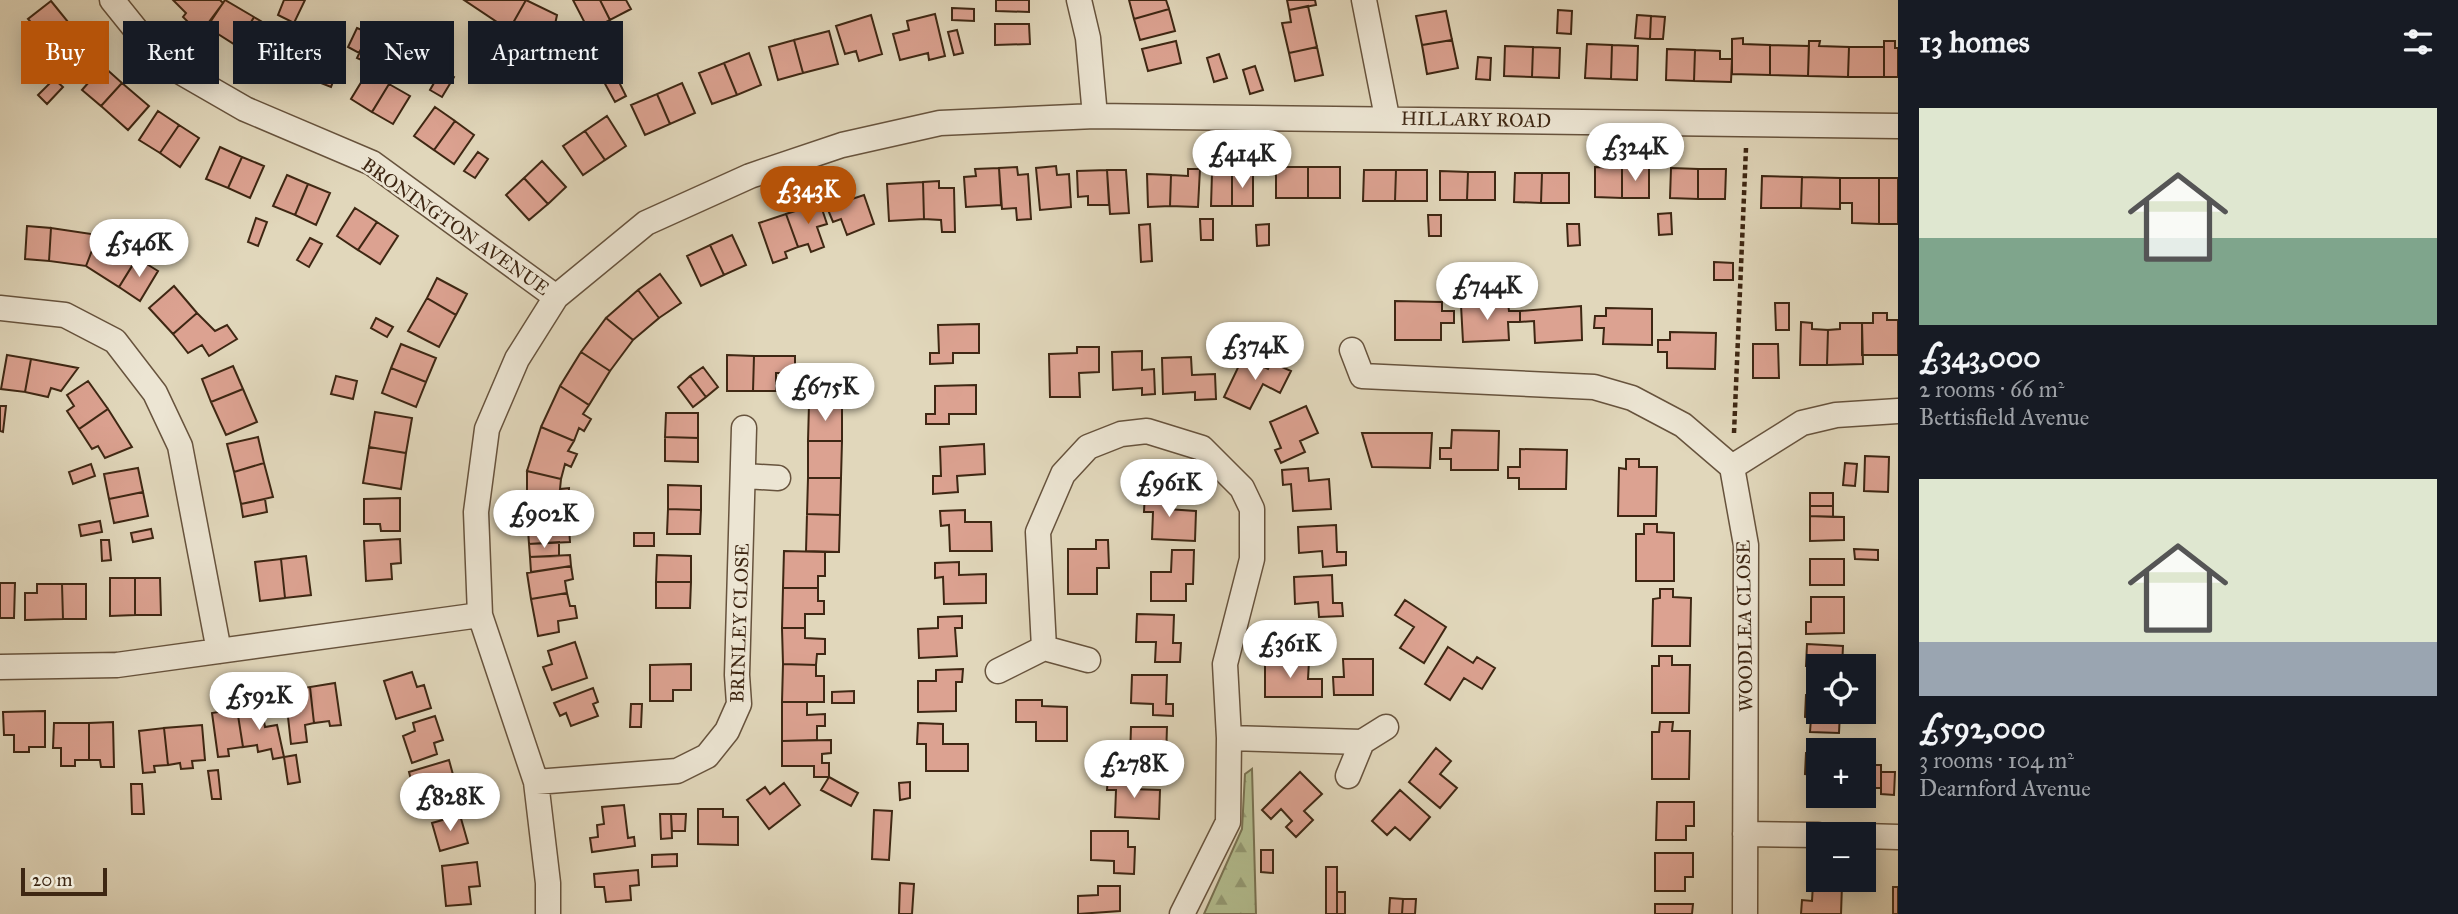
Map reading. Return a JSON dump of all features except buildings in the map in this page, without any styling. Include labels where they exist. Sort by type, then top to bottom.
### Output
[{"type":"street","name":"BRONINGTON AVENUE","points":[[112,0],[145,41],[179,71],[245,109],[372,163],[556,297]]},
{"type":"street","points":[[1079,0],[1088,38],[1095,116]]},
{"type":"street","points":[[1364,0],[1387,117]]},
{"type":"street","name":"HILLARY ROAD","points":[[548,914],[548,883],[536,782],[480,615],[476,512],[488,429],[517,359],[556,297],[646,223],[698,197],[842,145],[940,123],[1095,116],[1387,117],[1898,126]]},
{"type":"street","points":[[0,307],[65,315],[115,341],[155,393],[180,446],[219,651]]},
{"type":"street","points":[[1352,350],[1362,376],[1594,387],[1632,398],[1683,425],[1732,467],[1802,423],[1836,415],[1898,411]]},
{"type":"street","name":"BRINLEY CLOSE","points":[[536,782],[677,771],[707,756],[727,730],[739,704],[737,675],[745,476],[744,428]]},
{"type":"street","points":[[1044,648],[1038,532],[1063,474],[1088,447],[1121,434],[1147,431],[1202,448],[1242,488],[1252,509],[1252,559],[1225,664],[1229,738],[1228,822],[1182,914]]},
{"type":"street","name":"WOODLEA CLOSE","points":[[1732,467],[1746,545],[1745,914]]},
{"type":"street","points":[[745,476],[778,478]]},
{"type":"street","points":[[0,667],[117,665],[480,615]]},
{"type":"street","points":[[998,671],[1044,648],[1088,660]]},
{"type":"street","points":[[1348,776],[1362,742],[1385,727]]},
{"type":"street","points":[[1229,738],[1362,742]]},
{"type":"street","points":[[1745,834],[1806,835]]},
{"type":"street","points":[[1876,836],[1898,837]]},
{"type":"path","points":[[1732,467],[1747,123]]},
{"type":"green space","points":[[1252,769],[1256,914],[1204,914],[1242,829],[1245,774]]}]
